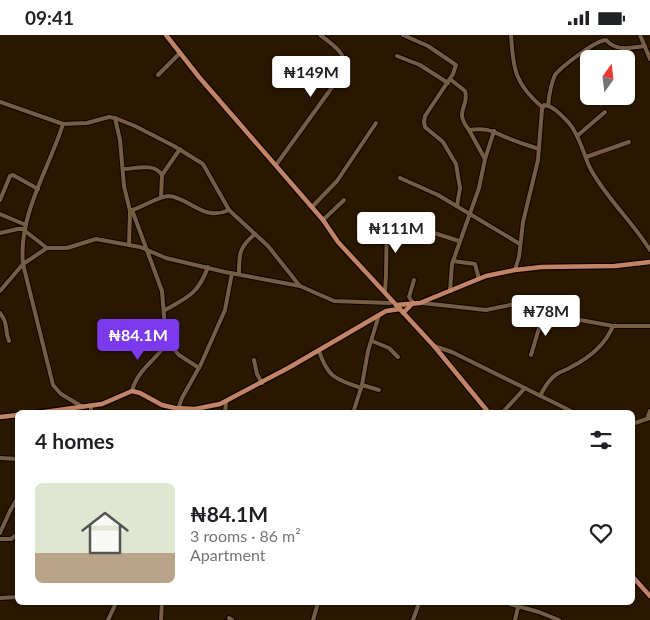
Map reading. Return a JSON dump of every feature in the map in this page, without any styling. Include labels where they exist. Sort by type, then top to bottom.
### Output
[{"type":"main road","points":[[166,35],[235,119],[323,220],[338,242],[434,347],[486,410]]},
{"type":"main road","points":[[75,410],[102,404],[132,391],[168,407],[178,409],[210,407],[226,402],[262,383],[386,311],[400,309],[413,303],[420,303],[480,279],[515,270],[542,267],[615,266],[650,262]]},
{"type":"main road","points":[[386,311],[391,302]]},
{"type":"main road","points":[[400,309],[413,303]]},
{"type":"main road","points":[[0,417],[15,415]]},
{"type":"main road","points":[[635,579],[650,596]]},
{"type":"street","points":[[276,165],[346,68],[342,55],[320,35]]},
{"type":"street","points":[[403,35],[428,46],[454,63],[456,67],[449,81],[425,116],[424,122],[425,127],[444,142],[456,164],[460,188],[457,206]]},
{"type":"street","points":[[511,35],[513,60],[519,80],[527,94],[542,107]]},
{"type":"street","points":[[640,35],[650,59]]},
{"type":"street","points":[[548,105],[554,78],[557,73],[598,42],[606,40],[609,44],[621,49],[644,45]]},
{"type":"street","points":[[158,75],[180,53]]},
{"type":"street","points":[[397,56],[420,65],[465,91],[466,99],[461,112],[462,121],[485,159]]},
{"type":"street","points":[[0,101],[63,124],[87,123],[110,117],[115,118],[135,125],[180,149],[203,164],[229,210],[268,246],[300,286]]},
{"type":"street","points":[[542,107],[548,105]]},
{"type":"street","points":[[548,105],[569,123],[577,136],[590,168],[619,211],[628,219],[650,250]]},
{"type":"street","points":[[515,270],[539,149],[542,107]]},
{"type":"street","points":[[577,136],[605,112]]},
{"type":"street","points":[[115,118],[120,141],[124,187],[145,249],[159,281],[165,310],[164,335],[167,343],[179,355],[199,368]]},
{"type":"street","points":[[312,207],[341,176],[376,123]]},
{"type":"street","points":[[63,124],[38,189],[26,228],[22,252],[23,264],[53,385],[62,394],[83,407]]},
{"type":"street","points":[[468,130],[494,131],[511,140],[539,149]]},
{"type":"street","points":[[450,291],[453,261],[483,173],[485,159],[494,131]]},
{"type":"street","points":[[586,157],[629,142]]},
{"type":"street","points":[[161,197],[162,175],[180,149]]},
{"type":"street","points":[[122,169],[144,167],[158,171],[162,175]]},
{"type":"street","points":[[0,200],[10,176],[18,177],[38,189]]},
{"type":"street","points":[[400,178],[438,195],[520,244]]},
{"type":"street","points":[[131,210],[146,206],[161,197],[176,198],[206,211],[217,213],[229,210]]},
{"type":"street","points":[[323,220],[344,200]]},
{"type":"street","points":[[129,245],[131,210]]},
{"type":"street","points":[[0,214],[26,228],[48,248]]},
{"type":"street","points":[[384,291],[387,215]]},
{"type":"street","points":[[0,233],[26,228]]},
{"type":"street","points":[[434,233],[459,241]]},
{"type":"street","points":[[239,274],[240,251],[243,245],[255,234]]},
{"type":"street","points":[[0,291],[23,264],[48,248],[67,248],[96,239],[145,249],[166,258],[300,286],[334,301],[391,302]]},
{"type":"street","points":[[453,261],[475,264],[480,279]]},
{"type":"street","points":[[165,310],[192,295],[208,267]]},
{"type":"street","points":[[178,409],[226,310],[232,273]]},
{"type":"street","points":[[413,303],[409,297],[414,281]]},
{"type":"street","points":[[420,303],[486,310],[524,303],[549,312],[613,326],[650,327]]},
{"type":"street","points":[[531,355],[540,325],[549,312]]},
{"type":"street","points":[[0,313],[7,323],[6,335],[8,341]]},
{"type":"street","points":[[354,410],[362,386],[367,357],[379,315]]},
{"type":"street","points":[[540,396],[545,387],[559,372],[567,370],[583,361],[600,347],[610,335],[613,326]]},
{"type":"street","points":[[372,341],[389,348],[398,357]]},
{"type":"street","points":[[132,391],[138,375],[159,355],[167,343]]},
{"type":"street","points":[[434,347],[460,356],[569,410]]},
{"type":"street","points":[[318,351],[324,365],[334,378],[379,389]]},
{"type":"street","points":[[254,360],[257,374],[262,383]]},
{"type":"street","points":[[505,410],[525,388]]},
{"type":"street","points":[[225,410],[226,402]]},
{"type":"street","points":[[635,422],[648,419],[650,411]]},
{"type":"street","points":[[0,458],[15,459]]},
{"type":"street","points":[[0,533],[15,502]]},
{"type":"street","points":[[0,539],[11,539],[15,536]]},
{"type":"street","points":[[0,598],[15,597]]},
{"type":"street","points":[[108,620],[115,605]]},
{"type":"street","points":[[162,605],[162,620]]},
{"type":"street","points":[[313,620],[317,605]]},
{"type":"street","points":[[413,620],[418,605]]},
{"type":"street","points":[[510,605],[559,620]]},
{"type":"street","points":[[515,620],[518,607]]}]
